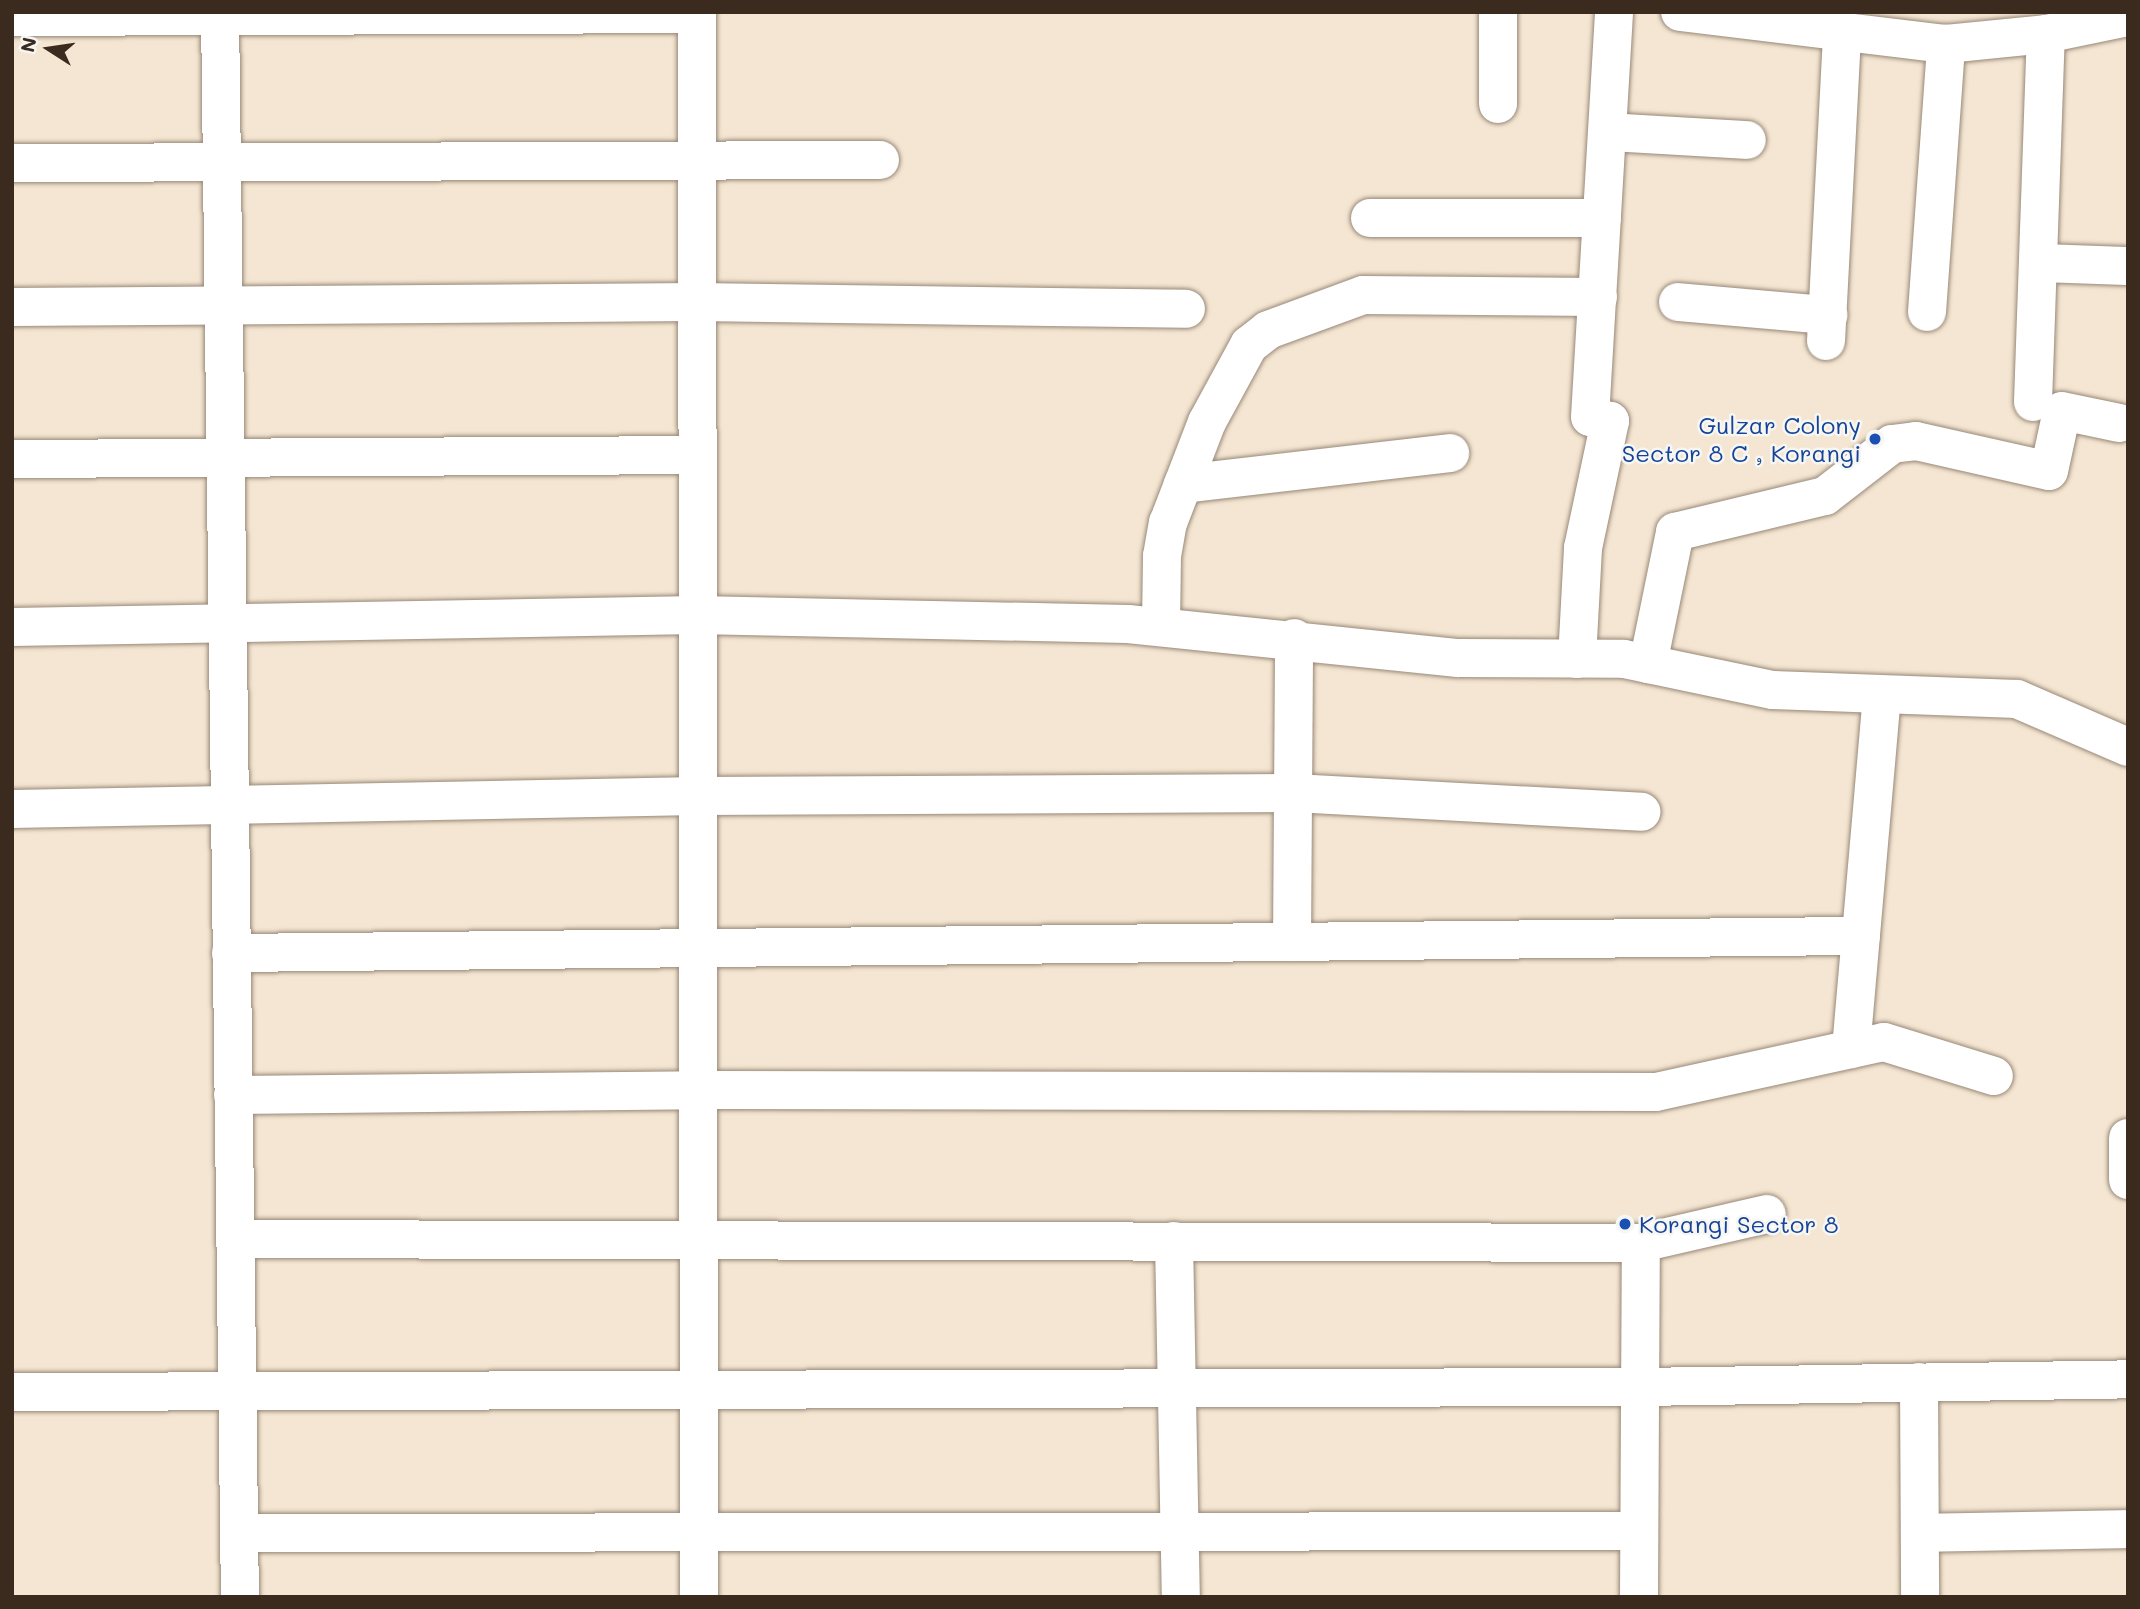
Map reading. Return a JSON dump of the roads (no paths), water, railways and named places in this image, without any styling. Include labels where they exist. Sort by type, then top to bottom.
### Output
[{"type":"street","points":[[1498,12],[1498,104]]},
{"type":"street","points":[[1577,659],[1583,548],[1610,421],[1590,417],[1614,12]]},
{"type":"street","points":[[1680,12],[1946,44],[2046,34],[2128,17]]},
{"type":"street","points":[[12,17],[697,13],[699,1597]]},
{"type":"street","points":[[220,14],[240,1597]]},
{"type":"street","points":[[1678,302],[1827,328],[1842,32]]},
{"type":"street","points":[[2034,402],[2046,34]]},
{"type":"street","points":[[1927,312],[1946,44]]},
{"type":"street","points":[[1608,132],[1747,140]]},
{"type":"street","points":[[12,163],[697,157],[880,160]]},
{"type":"street","points":[[1370,218],[1602,218]]},
{"type":"street","points":[[2040,263],[2128,266]]},
{"type":"street","points":[[1161,627],[1162,556],[1168,523],[1207,422],[1250,345],[1295,316],[1363,295],[1598,297]]},
{"type":"street","points":[[12,307],[697,302],[1186,309]]},
{"type":"street","points":[[1648,664],[1675,532],[1825,496],[1892,444],[1916,440],[2049,471],[2062,411],[2119,423]]},
{"type":"street","points":[[1182,484],[1450,453]]},
{"type":"street","points":[[12,459],[698,455]]},
{"type":"street","points":[[12,627],[227,626],[697,615],[997,618],[1161,627],[1294,638],[1458,658],[1577,659],[1648,664],[1773,690],[2017,699],[2128,747]]},
{"type":"street","points":[[1292,942],[1294,638]]},
{"type":"street","points":[[1851,1049],[1882,695]]},
{"type":"street","points":[[12,809],[698,796],[1294,793],[1641,812]]},
{"type":"street","points":[[231,953],[1861,936]]},
{"type":"street","points":[[233,1095],[698,1090],[1656,1092],[1884,1042],[1994,1076]]},
{"type":"street","points":[[2128,1138],[2128,1180]]},
{"type":"street","points":[[236,1239],[1641,1242],[1766,1214]]},
{"type":"street","points":[[1174,1241],[1181,1597]]},
{"type":"street","points":[[1639,1597],[1641,1242]]},
{"type":"street","points":[[12,1392],[699,1387],[1640,1387],[2128,1379]]},
{"type":"street","points":[[1919,1382],[1920,1597]]},
{"type":"street","points":[[1920,1533],[2128,1529]]},
{"type":"street","points":[[239,1533],[699,1535],[1639,1531]]},
{"type":"place","name":"Gulzar Colony Sector 8 C , Korangi","points":[[1875,439]]},
{"type":"place","name":"Korangi Sector 8","points":[[1625,1224]]}]
